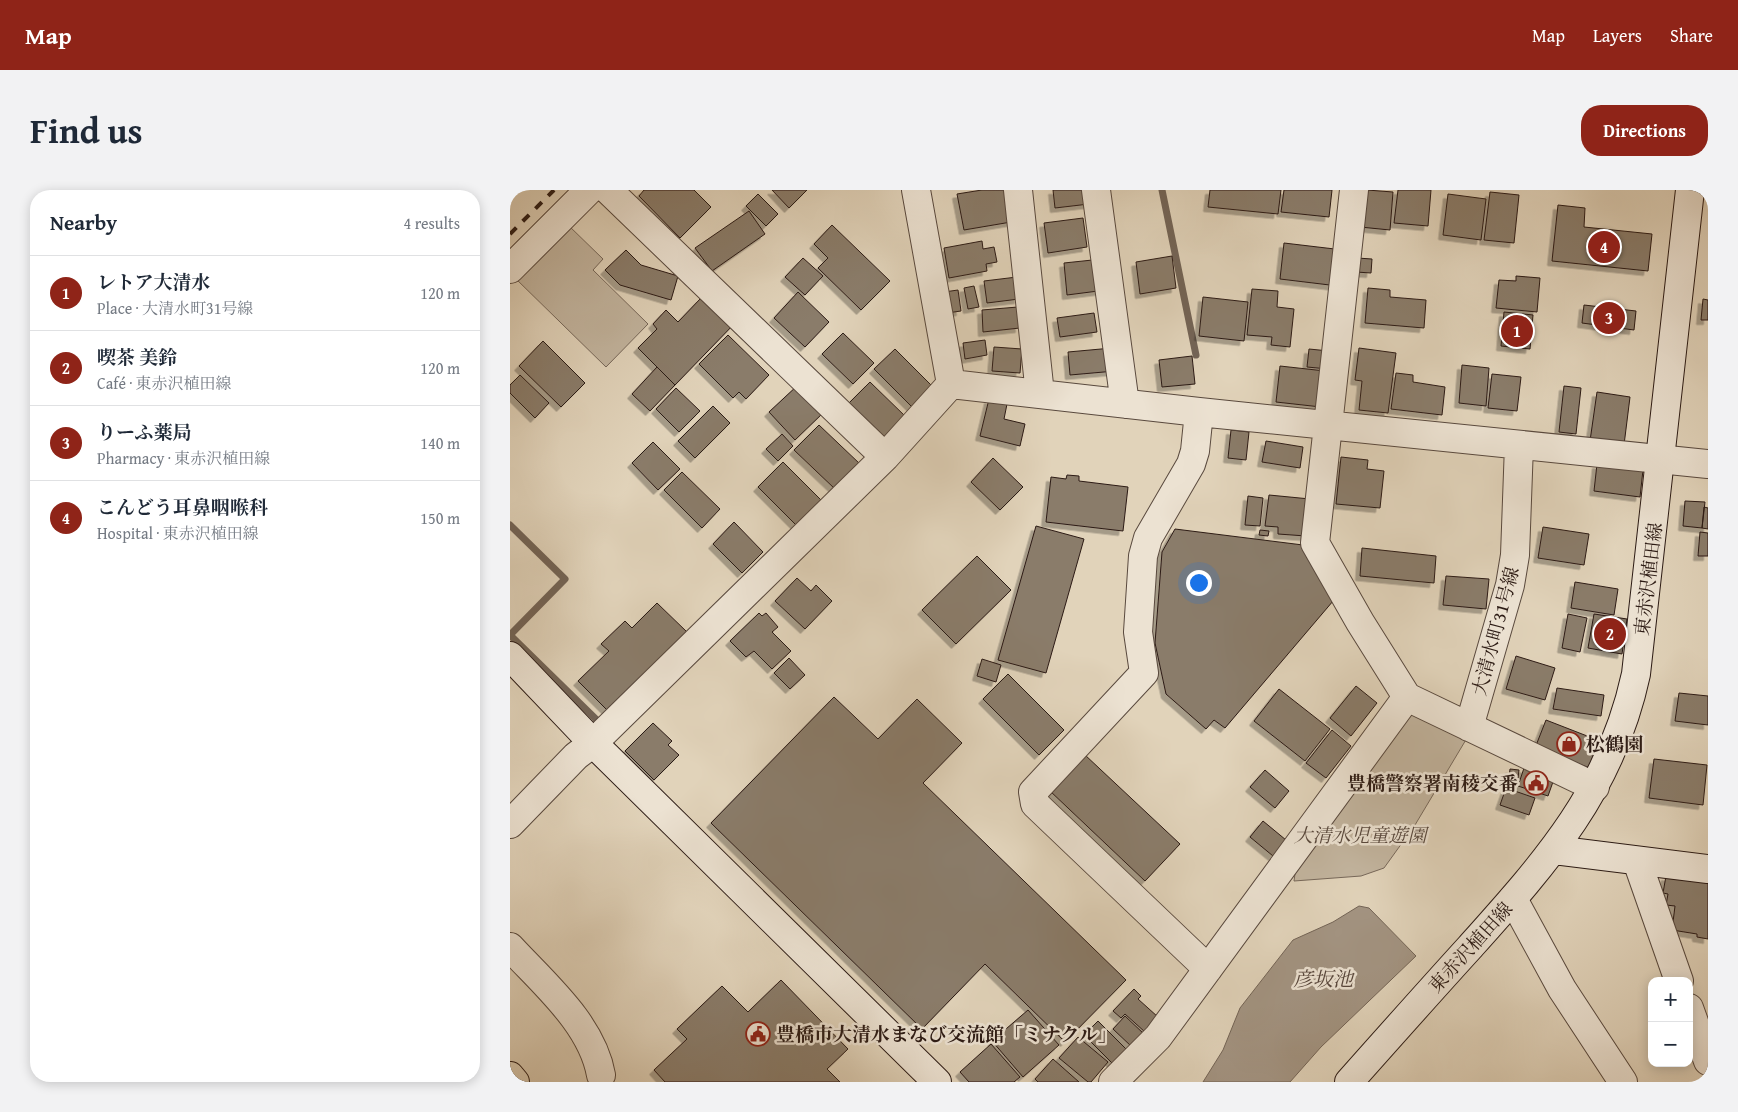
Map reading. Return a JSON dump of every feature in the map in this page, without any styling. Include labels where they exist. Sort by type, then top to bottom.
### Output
[{"type":"highway","points":[[510,1076],[516,1082]]},
{"type":"street","points":[[510,269],[590,190]]},
{"type":"street","points":[[608,190],[884,457]]},
{"type":"street","points":[[916,190],[951,384]]},
{"type":"street","points":[[1018,190],[1040,394]]},
{"type":"street","points":[[1096,190],[1124,404]]},
{"type":"street","points":[[1354,190],[1315,543],[1360,622],[1407,697],[1595,787]]},
{"type":"street","name":"東赤沢植田線","points":[[1349,1082],[1513,899],[1554,850],[1595,787],[1619,735],[1630,704],[1636,674],[1662,459],[1690,190]]},
{"type":"street","points":[[510,824],[576,756],[593,743],[884,457],[951,384]]},
{"type":"street","points":[[951,384],[1199,412],[1708,464]]},
{"type":"street","points":[[1199,412],[1195,451],[1191,464],[1148,538],[1143,556],[1138,632],[1144,673],[1033,792],[1035,804],[1208,969]]},
{"type":"street","name":"大清水町31号線","points":[[1469,727],[1510,586],[1515,555],[1519,445]]},
{"type":"street","points":[[510,656],[593,743],[937,1082]]},
{"type":"street","points":[[1114,1082],[1158,1037],[1407,697]]},
{"type":"street","points":[[1554,850],[1708,869]]},
{"type":"street","points":[[1637,861],[1678,977]]},
{"type":"street","points":[[1513,899],[1562,989],[1623,1082]]},
{"type":"street","points":[[510,948],[573,1016],[592,1049],[601,1075]]},
{"type":"street","points":[[1693,1019],[1708,1061]]},
{"type":"green space","points":[[567,224],[603,259],[593,270],[648,324],[606,367],[514,277]]},
{"type":"green space","name":"大清水児童遊園","points":[[1408,711],[1467,738],[1415,825],[1384,868],[1361,876],[1294,881],[1298,852]]},
{"type":"water","name":"彦坂池","points":[[1359,906],[1369,908],[1416,956],[1321,1047],[1290,1082],[1203,1082],[1223,1050],[1240,1008],[1293,940],[1333,922]]},
{"type":"building","points":[[644,190],[694,190],[711,207],[680,238],[639,196]]},
{"type":"building","points":[[772,190],[807,190],[789,208]]},
{"type":"building","points":[[982,190],[1012,190],[1017,221],[964,230],[957,194]]},
{"type":"building","points":[[1053,190],[1088,190],[1089,204],[1055,208]]},
{"type":"building","points":[[1210,190],[1281,190],[1278,214],[1208,207]]},
{"type":"building","points":[[1284,190],[1332,190],[1329,217],[1281,212]]},
{"type":"building","points":[[1367,190],[1393,192],[1390,230],[1360,227]]},
{"type":"building","points":[[1398,190],[1431,190],[1428,226],[1394,223]]},
{"type":"building","points":[[1490,192],[1519,195],[1514,243],[1484,240]]},
{"type":"building","points":[[758,194],[778,214],[766,226],[746,206]]},
{"type":"building","points":[[1448,194],[1486,199],[1481,240],[1443,235]]},
{"type":"building","points":[[1558,205],[1585,208],[1584,227],[1652,234],[1648,271],[1552,261]]},
{"type":"building","points":[[749,211],[765,234],[712,271],[695,248]]},
{"type":"building","points":[[1083,218],[1087,247],[1048,253],[1044,223]]},
{"type":"building","points":[[832,225],[890,281],[861,310],[818,268],[828,258],[814,244]]},
{"type":"building","points":[[982,241],[983,249],[994,247],[997,262],[986,264],[987,271],[949,278],[944,248]]},
{"type":"building","points":[[1284,243],[1343,250],[1338,286],[1280,279]]},
{"type":"building","points":[[626,250],[641,265],[678,276],[671,300],[620,285],[605,270]]},
{"type":"building","points":[[1172,256],[1176,288],[1140,294],[1136,262]]},
{"type":"building","points":[[803,258],[823,276],[805,295],[785,277]]},
{"type":"building","points":[[1357,258],[1372,259],[1371,273],[1356,272]]},
{"type":"building","points":[[1102,259],[1106,290],[1067,295],[1064,263]]},
{"type":"building","points":[[1516,276],[1540,278],[1537,312],[1496,308],[1499,280],[1516,281]]},
{"type":"building","points":[[1017,277],[1019,299],[987,303],[984,281]]},
{"type":"building","points":[[974,286],[979,307],[968,309],[964,288]]},
{"type":"building","points":[[1368,288],[1390,290],[1390,297],[1426,300],[1424,328],[1365,323]]},
{"type":"building","points":[[1252,289],[1278,291],[1277,307],[1294,309],[1290,347],[1271,345],[1272,337],[1247,335]]},
{"type":"building","points":[[958,290],[961,311],[947,313],[944,292]]},
{"type":"building","points":[[798,292],[829,322],[805,347],[774,318]]},
{"type":"building","points":[[1203,297],[1248,302],[1244,341],[1199,336]]},
{"type":"building","points":[[701,298],[736,322],[675,385],[638,348],[657,329],[653,324],[666,310],[678,322]]},
{"type":"building","points":[[1703,299],[1708,300],[1708,320],[1701,320]]},
{"type":"building","points":[[1584,305],[1636,311],[1634,330],[1582,323]]},
{"type":"building","points":[[1018,307],[1020,328],[983,332],[982,310]]},
{"type":"building","points":[[1504,312],[1533,315],[1530,349],[1501,346]]},
{"type":"building","points":[[1094,313],[1097,332],[1060,337],[1057,318]]},
{"type":"building","points":[[843,333],[874,363],[853,384],[822,354]]},
{"type":"building","points":[[728,335],[769,375],[746,399],[739,392],[733,398],[699,364]]},
{"type":"building","points":[[985,340],[987,355],[965,359],[963,343]]},
{"type":"building","points":[[543,341],[585,383],[561,407],[519,366]]},
{"type":"building","points":[[994,347],[1022,349],[1020,373],[992,371]]},
{"type":"building","points":[[1112,348],[1115,371],[1070,375],[1068,352]]},
{"type":"building","points":[[1359,348],[1396,353],[1388,413],[1359,410],[1362,381],[1355,380]]},
{"type":"building","points":[[895,349],[935,389],[914,409],[874,369]]},
{"type":"building","points":[[1309,349],[1329,351],[1328,369],[1307,367]]},
{"type":"building","points":[[1192,356],[1195,384],[1162,387],[1159,360]]},
{"type":"building","points":[[1462,365],[1489,368],[1486,406],[1459,403]]},
{"type":"building","points":[[1280,366],[1325,371],[1321,407],[1276,402]]},
{"type":"building","points":[[657,367],[675,385],[650,411],[632,394]]},
{"type":"building","points":[[1396,373],[1413,375],[1413,382],[1445,387],[1442,415],[1391,409]]},
{"type":"building","points":[[1492,374],[1521,377],[1517,411],[1488,408]]},
{"type":"building","points":[[520,375],[549,403],[535,418],[510,393],[510,385]]},
{"type":"building","points":[[870,382],[906,417],[885,438],[849,403]]},
{"type":"building","points":[[798,385],[824,412],[795,440],[769,412]]},
{"type":"building","points":[[1564,386],[1581,388],[1576,434],[1559,432]]},
{"type":"building","points":[[676,388],[700,411],[679,432],[656,409]]},
{"type":"building","points":[[1597,392],[1630,397],[1624,445],[1590,441]]},
{"type":"building","points":[[989,399],[1007,404],[1004,419],[1025,424],[1020,446],[980,436]]},
{"type":"building","points":[[713,406],[730,423],[695,458],[678,441]]},
{"type":"building","points":[[819,425],[860,464],[835,489],[794,450]]},
{"type":"building","points":[[1231,430],[1249,432],[1246,460],[1228,458]]},
{"type":"building","points":[[782,434],[793,446],[778,461],[766,449]]},
{"type":"building","points":[[1266,441],[1303,447],[1300,468],[1262,462]]},
{"type":"building","points":[[653,442],[680,469],[658,490],[632,463]]},
{"type":"building","points":[[1341,457],[1368,460],[1367,469],[1384,471],[1380,508],[1336,504]]},
{"type":"building","points":[[993,458],[1023,487],[1000,510],[971,482]]},
{"type":"building","points":[[783,462],[823,502],[798,527],[758,487]]},
{"type":"building","points":[[1597,464],[1643,470],[1640,497],[1594,491]]},
{"type":"building","points":[[682,472],[720,509],[702,528],[664,490]]},
{"type":"building","points":[[1067,475],[1079,476],[1079,481],[1128,487],[1123,531],[1046,522],[1051,477],[1066,479]]},
{"type":"building","points":[[1269,495],[1310,499],[1306,536],[1278,534],[1278,527],[1265,526]]},
{"type":"building","points":[[1248,496],[1263,498],[1260,526],[1245,525]]},
{"type":"building","points":[[1685,501],[1705,502],[1702,528],[1683,526]]},
{"type":"building","points":[[1704,507],[1708,508],[1708,529],[1702,528]]},
{"type":"building","points":[[734,522],[763,552],[742,573],[713,544]]},
{"type":"building","points":[[1036,526],[1084,539],[1046,673],[998,660]]},
{"type":"building","points":[[1543,527],[1589,534],[1584,565],[1538,558]]},
{"type":"building","points":[[1175,529],[1311,546],[1339,594],[1225,728],[1214,720],[1206,729],[1166,694],[1155,643],[1162,552]]},
{"type":"building","points":[[1260,530],[1269,531],[1268,536],[1259,535]]},
{"type":"building","points":[[1700,532],[1708,533],[1708,556],[1698,556]]},
{"type":"building","points":[[1362,548],[1436,556],[1434,583],[1360,576]]},
{"type":"building","points":[[977,556],[1011,590],[956,644],[922,610]]},
{"type":"building","points":[[1446,576],[1489,579],[1486,609],[1443,605]]},
{"type":"building","points":[[797,578],[811,591],[816,585],[832,601],[805,629],[775,601]]},
{"type":"building","points":[[1575,582],[1618,589],[1614,615],[1571,608]]},
{"type":"building","points":[[657,603],[687,632],[607,710],[578,681],[609,651],[601,644],[625,621],[632,628]]},
{"type":"building","points":[[759,613],[762,616],[766,613],[778,627],[772,632],[791,651],[772,669],[754,651],[746,657],[730,641]]},
{"type":"building","points":[[1568,614],[1587,618],[1580,652],[1562,648]]},
{"type":"building","points":[[1594,614],[1627,619],[1622,654],[1588,648]]},
{"type":"building","points":[[1516,656],[1555,668],[1545,700],[1506,689]]},
{"type":"building","points":[[789,658],[805,675],[790,689],[774,673]]},
{"type":"building","points":[[982,659],[1001,665],[996,682],[977,676]]},
{"type":"building","points":[[1008,674],[1064,730],[1039,755],[983,699]]},
{"type":"building","points":[[1356,686],[1377,703],[1351,736],[1330,718]]},
{"type":"building","points":[[1557,688],[1604,695],[1601,716],[1553,709]]},
{"type":"building","points":[[1279,689],[1330,729],[1305,761],[1254,721]]},
{"type":"building","points":[[1679,693],[1708,696],[1708,725],[1675,721]]},
{"type":"building","points":[[834,697],[878,739],[917,699],[962,743],[923,783],[1126,980],[1065,1042],[985,964],[922,1029],[711,823]]},
{"type":"building","points":[[1546,720],[1600,741],[1590,768],[1535,748]]},
{"type":"building","points":[[653,723],[672,741],[668,745],[679,755],[654,780],[625,751]]},
{"type":"building","points":[[1332,730],[1351,746],[1326,778],[1306,763]]},
{"type":"building","points":[[1084,754],[1180,844],[1145,881],[1049,790]]},
{"type":"building","points":[[1654,759],[1707,765],[1703,805],[1649,798]]},
{"type":"building","points":[[1524,768],[1554,779],[1548,796],[1518,786]]},
{"type":"building","points":[[1510,769],[1519,770],[1517,786],[1508,785]]},
{"type":"building","points":[[1265,770],[1289,791],[1275,808],[1250,787]]},
{"type":"building","points":[[1506,788],[1535,798],[1529,815],[1500,805]]},
{"type":"building","points":[[1263,821],[1286,840],[1273,856],[1250,837]]},
{"type":"building","points":[[1666,876],[1708,882],[1708,939],[1697,937],[1697,934],[1672,930],[1675,906],[1666,905],[1668,894],[1663,893]]},
{"type":"building","name":"豊橋市大清水まなび交流館「ミナクル」","points":[[781,980],[848,1049],[827,1069],[840,1082],[665,1082],[654,1070],[687,1039],[677,1029],[722,986],[748,1012]]},
{"type":"building","points":[[1134,989],[1141,996],[1138,999],[1158,1017],[1145,1032],[1125,1014],[1121,1018],[1113,1011]]},
{"type":"building","points":[[1028,1010],[1059,1045],[1023,1077],[992,1041]]},
{"type":"building","points":[[1125,1016],[1144,1034],[1132,1047],[1113,1029]]},
{"type":"building","points":[[1098,1021],[1128,1051],[1114,1065],[1084,1035]]},
{"type":"building","points":[[1078,1037],[1108,1062],[1091,1082],[1088,1082],[1059,1058]]},
{"type":"building","points":[[991,1044],[1020,1077],[1014,1082],[969,1082],[960,1072]]},
{"type":"building","points":[[1053,1059],[1079,1082],[1038,1082],[1035,1079]]},
{"type":"waterway","points":[[1162,190],[1196,355]]},
{"type":"waterway","points":[[510,525],[565,579],[510,635],[603,726]]},
{"type":"railway","points":[[510,234],[554,190]]},
{"type":"place","name":"こんどう耳鼻咽喉科","points":[[1604,247]]},
{"type":"place","name":"りーふ薬局","points":[[1609,318]]},
{"type":"place","name":"レトア大清水","points":[[1517,331]]},
{"type":"place","name":"喫茶 美鈴","points":[[1610,634]]},
{"type":"place","name":"松鶴園","points":[[1569,744]]},
{"type":"place","name":"豊橋警察署南稜交番","points":[[1536,783]]},
{"type":"place","name":"豊橋市大清水まなび交流館「ミナクル」","points":[[758,1034]]}]
